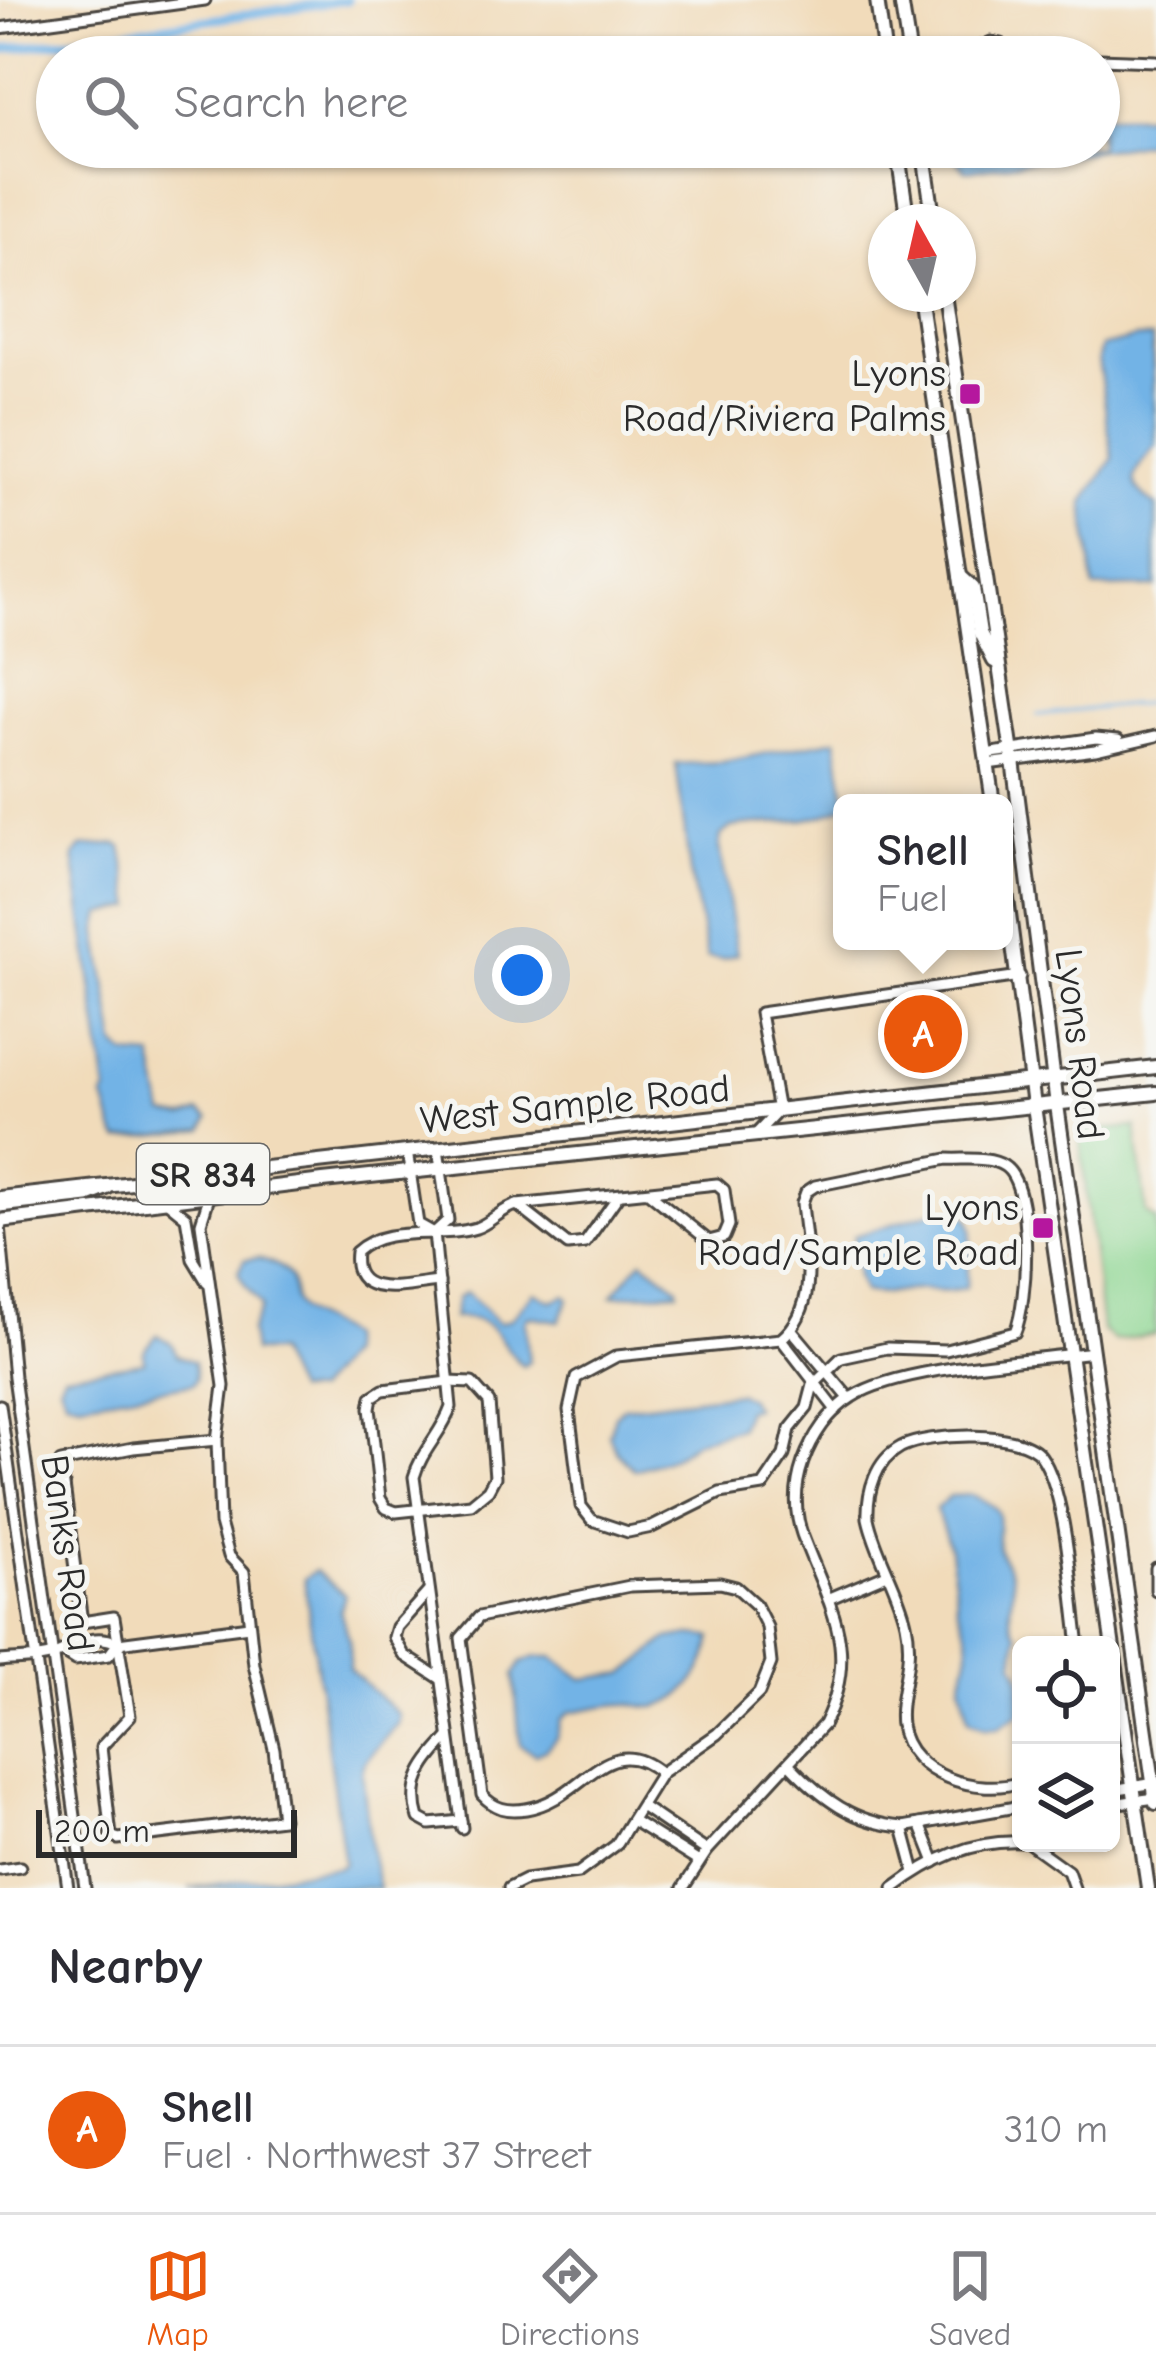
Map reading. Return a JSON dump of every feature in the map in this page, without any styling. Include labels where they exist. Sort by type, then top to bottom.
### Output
[{"type":"main road","points":[[877,0],[882,36]]},
{"type":"main road","points":[[901,0],[907,36]]},
{"type":"main road","points":[[900,168],[905,204]]},
{"type":"main road","points":[[927,168],[932,204]]},
{"type":"main road","points":[[922,312],[992,794]]},
{"type":"main road","name":"Lyons Road","points":[[947,312],[1155,1793]]},
{"type":"main road","points":[[960,576],[973,588],[980,633],[1000,673]]},
{"type":"main road","name":"Lyons Road","points":[[1013,932],[1148,1888]]},
{"type":"main road","name":"West Sample Road","points":[[0,1203],[118,1184],[1156,1067]]},
{"type":"main road","name":"West Sample Road","points":[[0,1223],[210,1194],[1156,1093]]},
{"type":"street","points":[[0,28],[205,0]]},
{"type":"street","points":[[1120,60],[1156,61]]},
{"type":"street","points":[[986,759],[1096,738],[1124,741],[1156,736]]},
{"type":"street","points":[[753,1138],[778,1111],[760,1012],[1020,976]]},
{"type":"street","points":[[434,1233],[448,1220],[438,1148]]},
{"type":"street","points":[[407,1151],[418,1224],[434,1233]]},
{"type":"street","points":[[947,1159],[992,1161],[1006,1167],[1018,1187],[1026,1254],[1024,1312],[1015,1332],[946,1350],[868,1350],[841,1358],[816,1382],[807,1408],[790,1429],[784,1455],[763,1486],[720,1493],[652,1527],[628,1532],[592,1520],[581,1505],[569,1410],[576,1378],[617,1356],[781,1339],[792,1330],[809,1282],[802,1203],[806,1192],[815,1186],[947,1159]]},
{"type":"street","points":[[439,1282],[374,1288],[360,1280],[354,1267],[356,1252],[376,1238],[475,1228],[518,1205],[717,1184],[724,1190],[728,1226],[724,1238],[709,1241],[648,1192]]},
{"type":"street","points":[[210,1194],[201,1223],[224,1386],[217,1440],[220,1523],[229,1556],[244,1572],[282,1819],[118,1840],[111,1836],[101,1747],[130,1716],[114,1617],[82,1622],[61,1462],[133,1448],[217,1440]]},
{"type":"street","points":[[518,1205],[568,1245],[585,1243],[619,1195]]},
{"type":"street","points":[[164,1200],[186,1217],[193,1258],[209,1285]]},
{"type":"street","name":"Banks Road","points":[[0,1223],[14,1377],[57,1653],[86,1888]]},
{"type":"street","points":[[434,1233],[451,1407],[445,1425],[418,1461],[414,1477],[462,1824],[430,1824],[419,1818],[416,1778],[449,1738]]},
{"type":"street","points":[[792,1330],[849,1398]]},
{"type":"street","points":[[781,1339],[836,1410]]},
{"type":"street","points":[[682,1888],[707,1851],[824,1724],[841,1681],[840,1634],[802,1536],[797,1491],[810,1444],[836,1410],[849,1398],[888,1381],[1093,1352]]},
{"type":"street","points":[[472,1383],[489,1402],[495,1477],[471,1504],[418,1511],[396,1512],[380,1498],[372,1397],[383,1390],[472,1383]]},
{"type":"street","name":"Banks Road","points":[[0,1405],[68,1888]]},
{"type":"street","points":[[1012,1785],[970,1786],[941,1775],[909,1748],[900,1724],[910,1648],[905,1619],[872,1534],[867,1501],[874,1476],[888,1457],[903,1446],[945,1438],[994,1436],[1031,1445],[1044,1460],[1058,1499],[1077,1636]]},
{"type":"street","points":[[1156,1568],[1156,1590]]},
{"type":"street","points":[[828,1599],[887,1574]]},
{"type":"street","points":[[509,1888],[525,1880],[578,1873],[616,1845],[661,1774],[729,1724],[759,1693],[771,1663],[766,1627],[756,1605],[736,1587],[720,1583],[630,1586],[479,1617],[461,1638],[482,1795],[488,1802],[515,1811],[538,1807],[563,1797],[605,1761],[632,1756],[647,1761],[661,1774]]},
{"type":"street","points":[[429,1591],[397,1627],[394,1637],[404,1654],[441,1678]]},
{"type":"street","points":[[0,1661],[57,1653],[71,1643],[106,1638],[118,1643],[249,1626]]},
{"type":"street","points":[[57,1653],[75,1660],[92,1658],[109,1655],[118,1643]]},
{"type":"street","points":[[789,1764],[834,1806],[858,1818],[903,1827],[1012,1811]]},
{"type":"street","points":[[1120,1792],[1155,1793]]},
{"type":"street","points":[[1120,1800],[1135,1794]]},
{"type":"street","points":[[641,1806],[707,1851]]},
{"type":"street","points":[[632,1820],[698,1862]]},
{"type":"street","points":[[920,1824],[935,1862]]},
{"type":"street","points":[[903,1827],[915,1872]]},
{"type":"street","points":[[894,1888],[915,1872],[976,1845],[1012,1843]]},
{"type":"street","points":[[1040,1852],[1068,1870],[1074,1888]]},
{"type":"street","points":[[0,1870],[20,1867]]},
{"type":"street","points":[[578,1873],[580,1888]]},
{"type":"green space","points":[[1136,1127],[1146,1213],[1156,1220],[1156,1334],[1114,1341],[1102,1330],[1079,1131]]},
{"type":"water","points":[[1120,115],[1156,115],[1156,141],[1120,147]]},
{"type":"water","points":[[1152,338],[1156,445],[1138,469],[1135,482],[1156,506],[1156,587],[1094,588],[1084,502],[1113,459],[1098,359],[1101,347]]},
{"type":"water","points":[[836,739],[845,794],[833,794],[833,811],[823,815],[731,827],[721,835],[737,954],[723,959],[707,957],[676,764],[723,762]]},
{"type":"water","points":[[81,847],[122,847],[133,907],[102,914],[98,931],[116,1045],[126,1055],[153,1057],[164,1115],[184,1118],[199,1112],[209,1119],[203,1130],[120,1140],[103,1098],[107,1092],[74,856]]},
{"type":"water","points":[[957,1211],[969,1218],[972,1230],[966,1287],[946,1292],[863,1292],[857,1278],[854,1236],[931,1212]]},
{"type":"water","points":[[258,1258],[285,1271],[304,1313],[346,1337],[347,1354],[315,1392],[295,1392],[276,1352],[253,1352],[250,1332],[261,1307],[238,1272],[244,1260]]},
{"type":"water","points":[[642,1260],[678,1287],[678,1291],[612,1296]]},
{"type":"water","points":[[466,1292],[499,1323],[511,1319],[534,1292],[552,1301],[565,1295],[569,1299],[559,1321],[528,1316],[529,1362],[523,1366],[489,1326],[453,1318],[457,1298]]},
{"type":"water","points":[[157,1335],[172,1344],[177,1355],[194,1362],[193,1384],[80,1402],[66,1399],[59,1385],[64,1374],[144,1362],[144,1351]]},
{"type":"water","points":[[738,1393],[749,1398],[754,1408],[746,1409],[739,1428],[695,1441],[672,1458],[635,1470],[617,1452],[609,1435],[615,1415],[624,1407]]},
{"type":"water","points":[[971,1495],[996,1509],[999,1550],[1012,1579],[1010,1615],[1018,1634],[1012,1636],[1012,1718],[998,1727],[969,1719],[961,1684],[968,1634],[957,1606],[950,1549],[936,1509],[950,1496]]},
{"type":"water","points":[[315,1571],[345,1595],[340,1611],[350,1641],[349,1669],[399,1715],[362,1772],[379,1888],[189,1888],[344,1863],[304,1579]]},
{"type":"water","points":[[712,1637],[710,1648],[701,1671],[677,1698],[655,1707],[620,1704],[570,1712],[546,1749],[535,1754],[520,1745],[514,1675],[521,1663],[553,1657],[583,1679],[626,1673],[668,1639]]},
{"type":"waterway","points":[[97,36],[347,0]]},
{"type":"waterway","points":[[0,50],[36,45]]},
{"type":"waterway","points":[[1037,715],[1156,702]]},
{"type":"place","name":"Lyons Road/Riviera Palms","points":[[970,394]]},
{"type":"place","name":"Shell","points":[[923,1034]]},
{"type":"place","name":"Lyons Road/Sample Road","points":[[1043,1228]]}]
